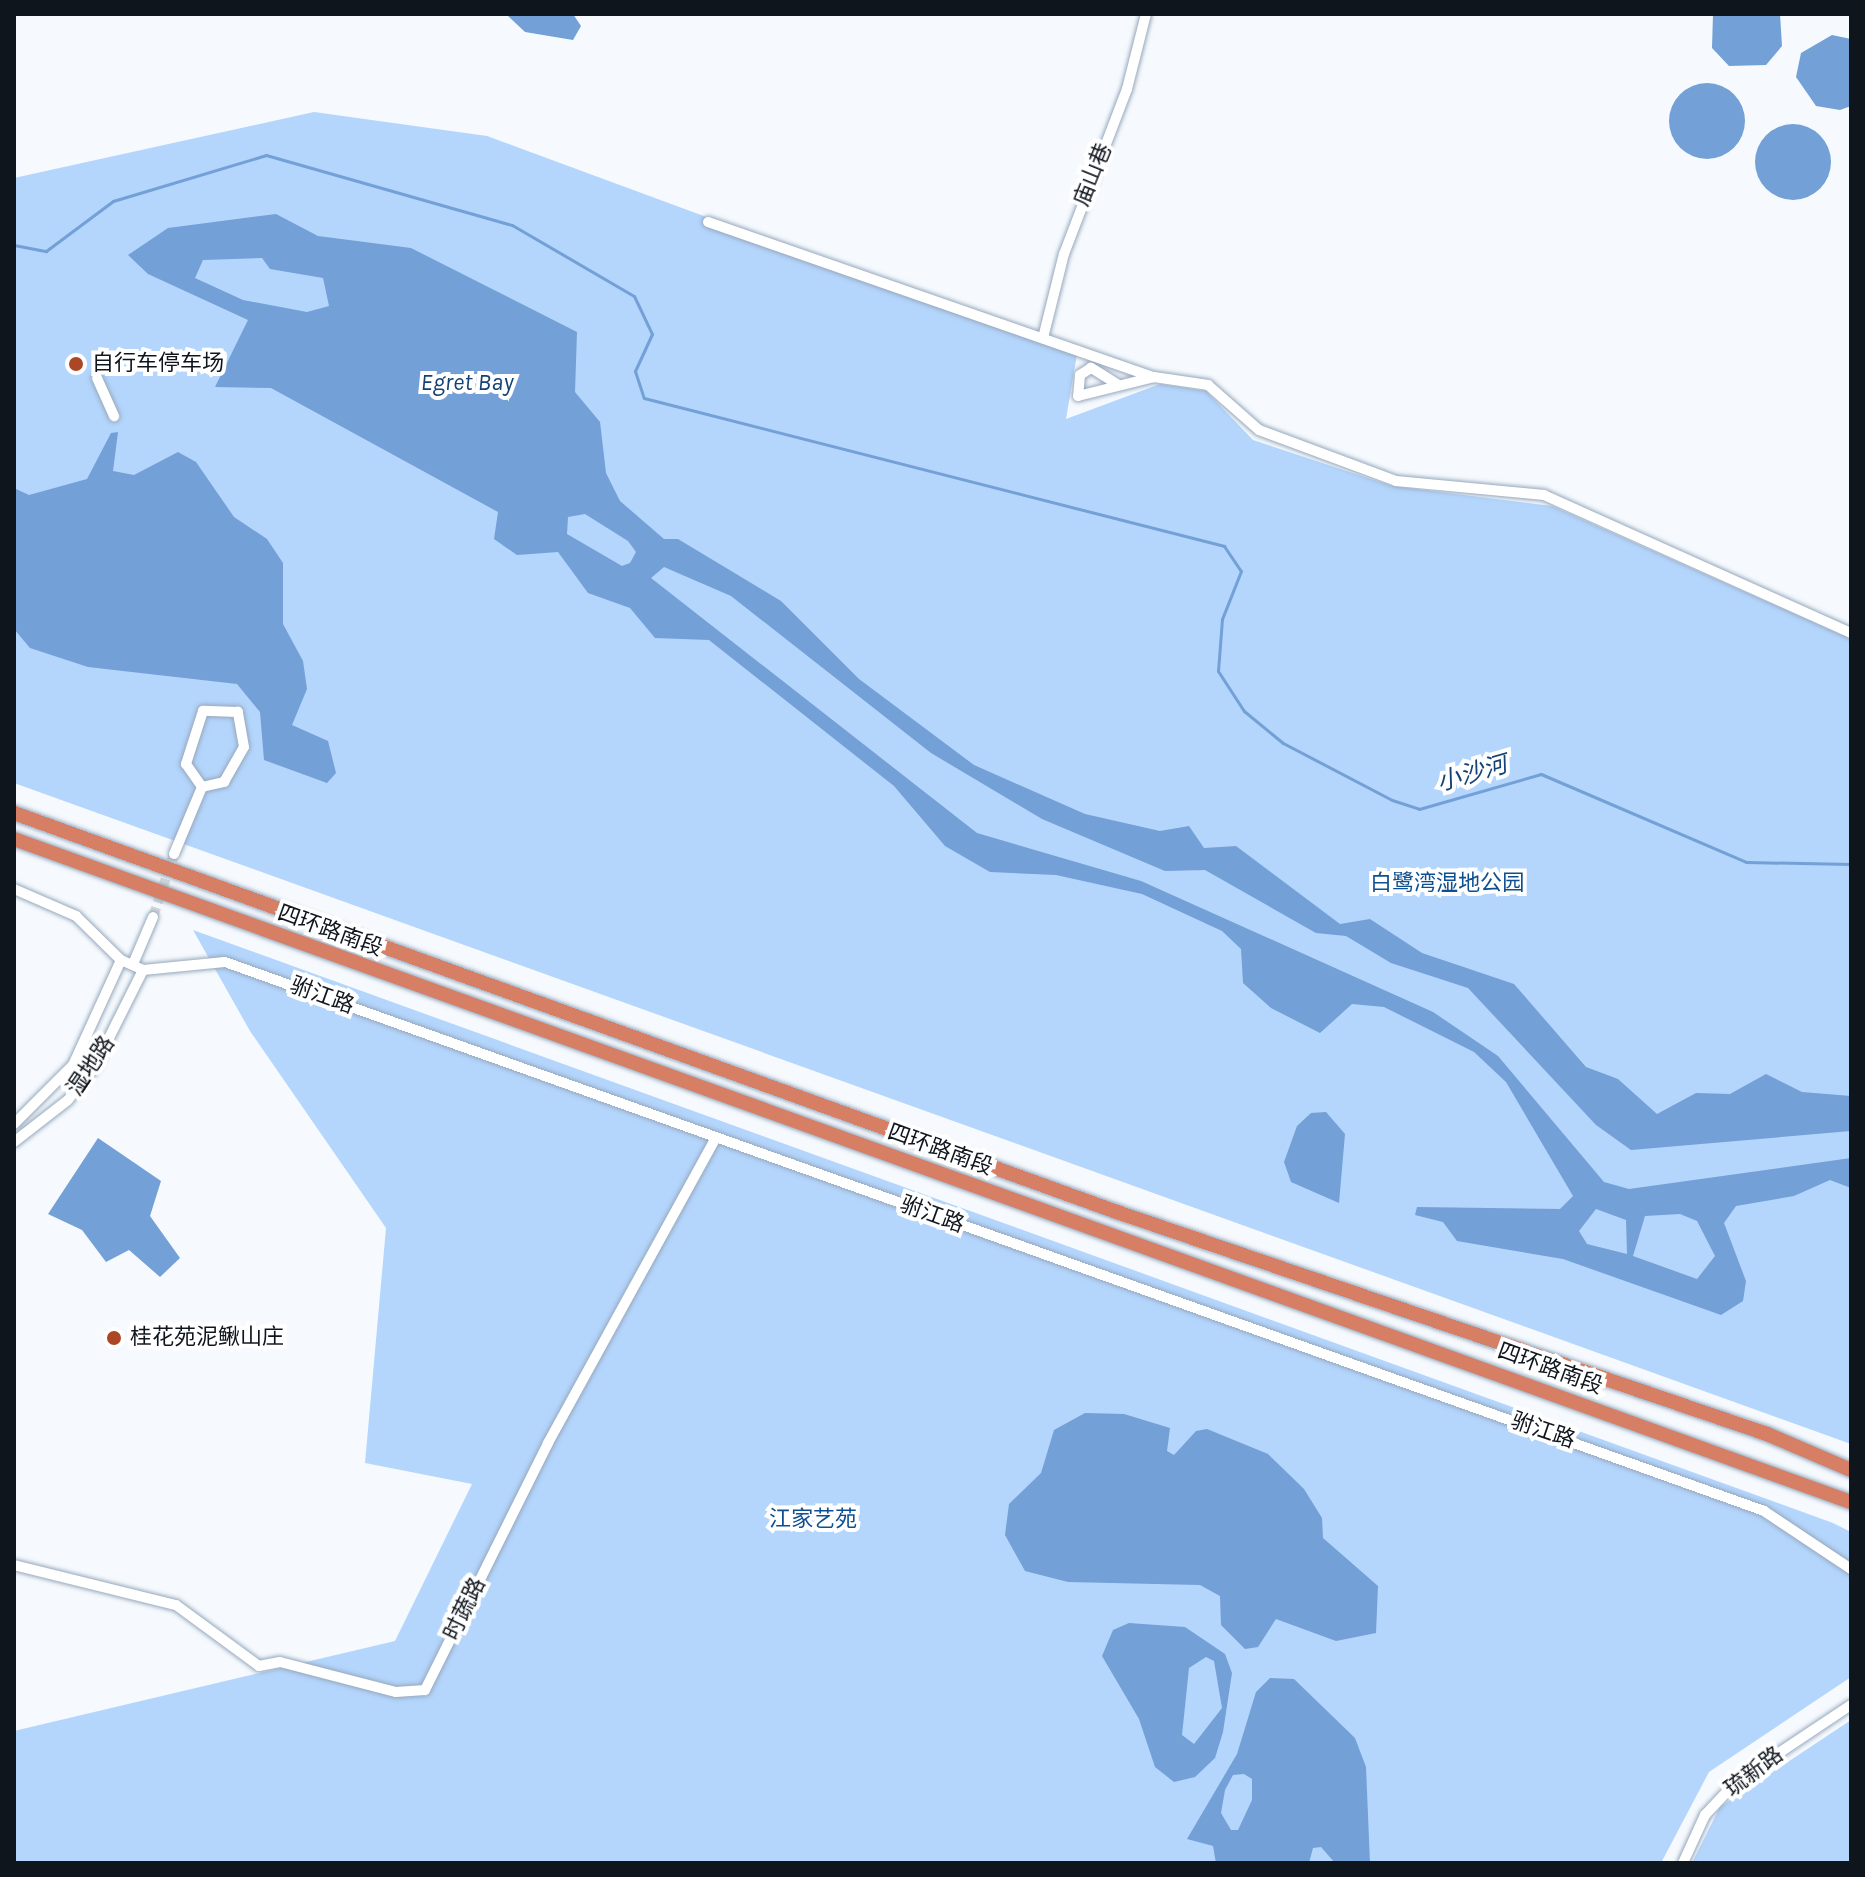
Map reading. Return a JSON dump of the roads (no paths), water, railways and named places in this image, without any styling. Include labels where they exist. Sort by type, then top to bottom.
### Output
[{"type":"highway","name":"四环路南段","points":[[14,813],[1102,1206],[1767,1434],[1851,1468]]},
{"type":"highway","name":"四环路南段","points":[[14,839],[1805,1483],[1851,1504]]},
{"type":"street","name":"庙山巷","points":[[1043,338],[1081,199],[1127,89],[1146,14]]},
{"type":"street","points":[[708,222],[1154,377],[1208,385],[1259,430],[1396,481],[1544,495],[1851,633]]},
{"type":"street","points":[[1117,384],[1154,377]]},
{"type":"street","points":[[97,378],[114,416]]},
{"type":"street","points":[[203,711],[238,712],[244,747],[224,782],[202,787],[186,764],[203,711]]},
{"type":"street","points":[[174,854],[202,787]]},
{"type":"street","name":"驸江路","points":[[14,889],[76,916],[121,960],[138,967],[225,962],[1764,1511],[1851,1569]]},
{"type":"street","name":"湿地路","points":[[14,1142],[68,1100],[95,1066],[138,967],[153,917]]},
{"type":"street","name":"湿地路","points":[[14,1124],[73,1065],[121,960]]},
{"type":"street","name":"时蔬路","points":[[14,1565],[176,1605],[259,1666],[280,1662],[396,1692],[425,1690],[548,1443],[716,1137]]},
{"type":"street","name":"琉新路","points":[[1683,1863],[1705,1815],[1737,1781],[1851,1705]]},
{"type":"water","points":[[506,14],[573,14],[581,26],[573,40],[525,32]]},
{"type":"water","points":[[1713,14],[1780,14],[1782,46],[1766,65],[1729,66],[1712,48]]},
{"type":"water","points":[[1832,35],[1851,39],[1851,106],[1840,110],[1816,106],[1796,77],[1801,53]]},
{"type":"water","points":[[1707,83],[1721,86],[1734,94],[1742,107],[1745,121],[1742,135],[1734,148],[1721,156],[1707,159],[1693,156],[1680,148],[1672,135],[1669,121],[1672,107],[1680,94],[1693,86]]},
{"type":"water","points":[[1793,124],[1807,127],[1820,135],[1828,148],[1831,162],[1828,176],[1820,189],[1807,197],[1793,200],[1779,197],[1766,189],[1758,176],[1755,162],[1758,148],[1766,135],[1779,127]]},
{"type":"water","name":"Egret Bay","points":[[276,214],[318,236],[411,248],[577,332],[575,392],[600,422],[606,473],[620,501],[664,539],[678,539],[781,601],[859,679],[974,765],[1085,814],[1160,831],[1189,826],[1204,848],[1236,846],[1340,924],[1370,919],[1422,953],[1514,984],[1586,1067],[1618,1079],[1657,1114],[1696,1093],[1730,1094],[1766,1074],[1802,1092],[1851,1096],[1851,1131],[1631,1150],[1596,1125],[1468,988],[1391,963],[1346,936],[1316,933],[1205,870],[1165,871],[1042,819],[931,753],[731,596],[664,567],[651,578],[977,833],[1141,881],[1433,1012],[1498,1056],[1604,1182],[1629,1189],[1851,1158],[1851,1188],[1830,1180],[1794,1196],[1736,1206],[1724,1223],[1746,1281],[1743,1301],[1721,1315],[1563,1259],[1457,1241],[1443,1222],[1415,1215],[1417,1207],[1560,1209],[1573,1196],[1506,1082],[1474,1052],[1384,1007],[1352,1004],[1320,1033],[1271,1008],[1243,983],[1241,949],[1222,931],[1142,894],[1056,875],[990,872],[945,846],[894,786],[709,640],[655,638],[630,608],[588,593],[558,552],[517,555],[494,539],[498,512],[271,388],[215,387],[248,320],[148,274],[128,255],[168,228]],"holes":[[[262,258],[270,269],[323,278],[329,306],[307,312],[243,300],[195,278],[203,260]],[[585,514],[628,541],[636,552],[630,563],[622,566],[567,534],[568,517]],[[1596,1209],[1626,1220],[1627,1254],[1587,1244],[1579,1231]],[[1680,1214],[1697,1221],[1715,1256],[1697,1279],[1633,1256],[1645,1216]]]},
{"type":"water","points":[[118,432],[113,471],[134,475],[178,452],[196,462],[234,517],[267,539],[283,563],[283,624],[303,661],[307,689],[292,725],[328,741],[336,773],[327,783],[264,760],[260,712],[237,684],[88,667],[30,648],[14,629],[14,488],[29,495],[87,479],[111,433]]},
{"type":"water","points":[[1326,1112],[1345,1134],[1339,1203],[1291,1182],[1284,1162],[1297,1126],[1311,1113]]},
{"type":"water","points":[[98,1138],[161,1181],[150,1216],[180,1258],[160,1277],[129,1250],[106,1262],[82,1230],[48,1214]]},
{"type":"water","points":[[1085,1413],[1124,1414],[1170,1428],[1167,1451],[1174,1455],[1196,1431],[1207,1429],[1268,1454],[1304,1489],[1322,1518],[1323,1538],[1378,1586],[1376,1633],[1336,1641],[1276,1619],[1258,1647],[1245,1649],[1221,1625],[1220,1596],[1200,1585],[1068,1582],[1025,1571],[1005,1535],[1009,1504],[1041,1473],[1054,1430]]},
{"type":"water","points":[[1129,1623],[1185,1627],[1225,1654],[1232,1673],[1223,1732],[1215,1758],[1195,1777],[1174,1782],[1155,1767],[1139,1719],[1102,1656],[1113,1630]],"holes":[[[1206,1657],[1214,1661],[1222,1708],[1194,1744],[1182,1735],[1189,1668]]]},
{"type":"water","points":[[1270,1678],[1294,1679],[1355,1738],[1366,1767],[1370,1863],[1335,1863],[1321,1847],[1313,1848],[1309,1863],[1216,1863],[1213,1846],[1187,1839],[1237,1754],[1256,1692]],"holes":[[[1244,1774],[1252,1779],[1252,1800],[1238,1830],[1231,1830],[1221,1813],[1225,1790],[1233,1775]]]},
{"type":"waterway","name":"小沙河","points":[[14,245],[46,251],[113,201],[266,155],[512,225],[634,296],[652,334],[635,371],[644,398],[1224,546],[1241,571],[1222,619],[1218,671],[1244,711],[1283,743],[1392,800],[1419,809],[1541,774],[1746,862],[1851,864]]},
{"type":"tunnel","points":[[153,917],[174,854]]},
{"type":"place","name":"自行车停车场","points":[[76,364]]},
{"type":"place","name":"桂花苑泥鳅山庄","points":[[114,1338]]},
{"type":"park label","name":"白鹭湾湿地公园","points":[[1447,884]]},
{"type":"park label","name":"江家艺苑","points":[[813,1520]]}]
